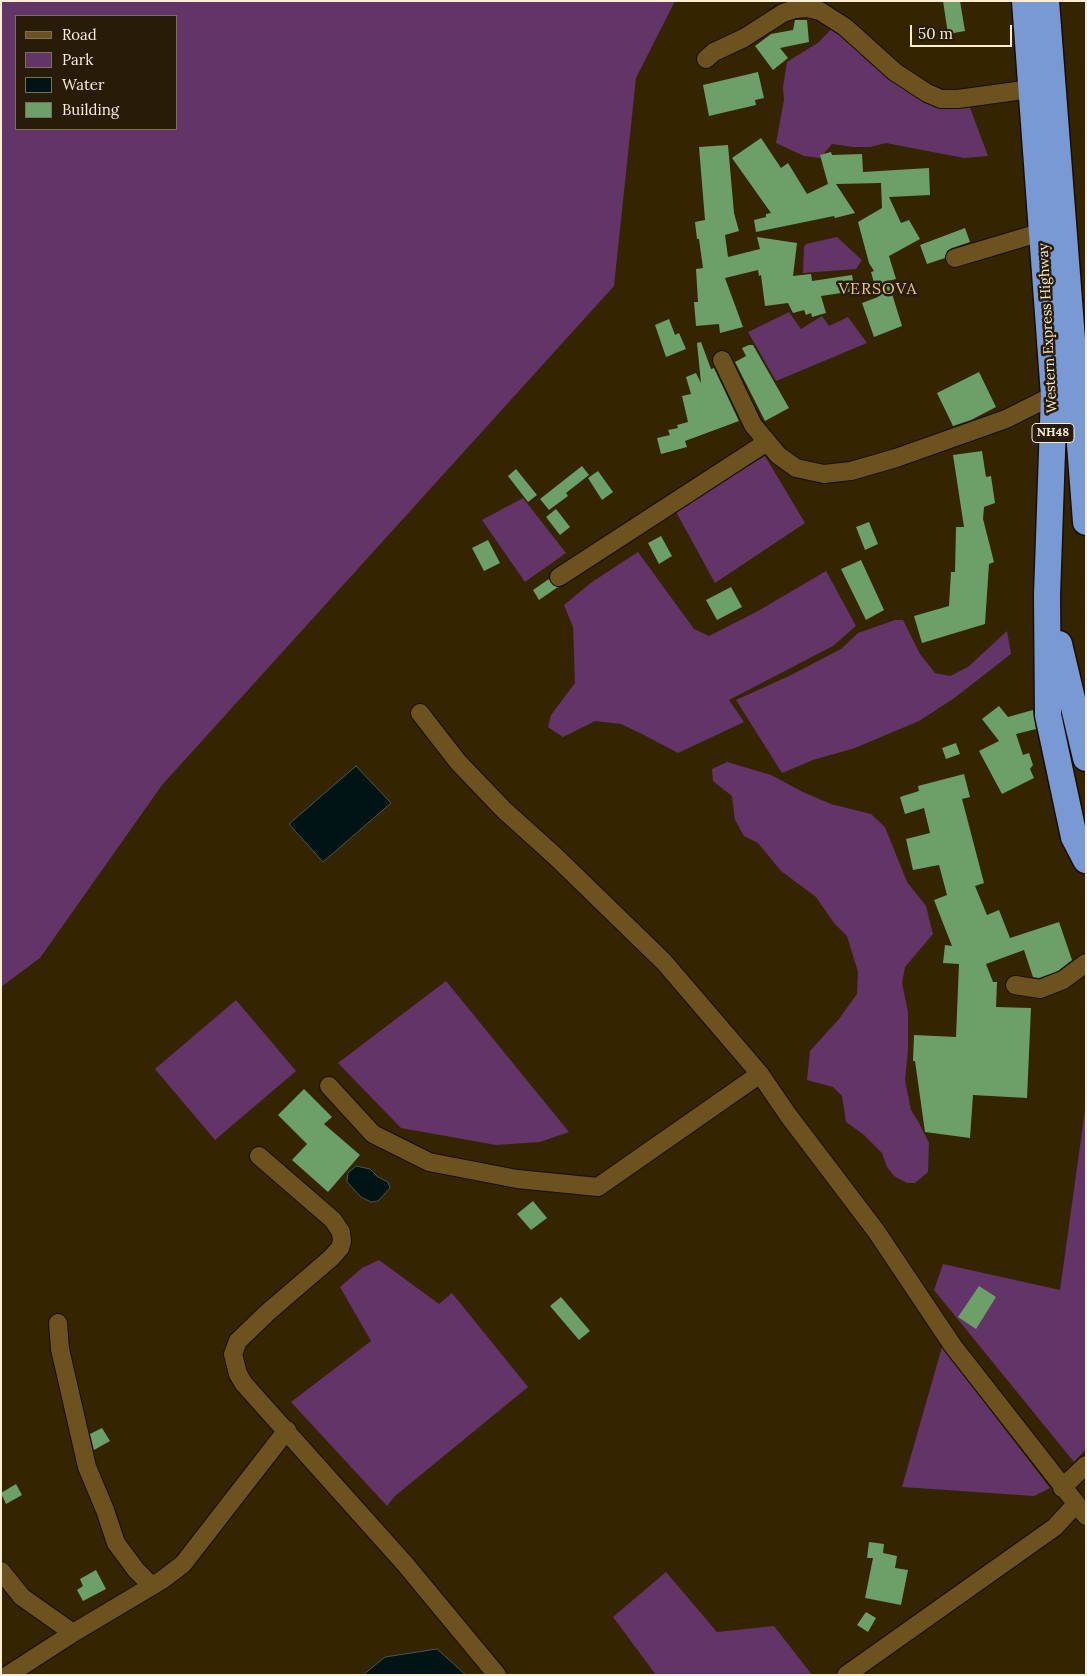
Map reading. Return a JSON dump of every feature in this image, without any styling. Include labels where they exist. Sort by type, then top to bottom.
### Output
[{"type":"highway","name":"Western Express Highway","points":[[1025,1],[1054,395],[1047,595],[1048,715],[1074,837],[1086,860]]},
{"type":"highway","name":"Western Express Highway","points":[[1046,1],[1077,289],[1086,516]]},
{"type":"highway","points":[[1047,595],[1086,758]]},
{"type":"street","points":[[706,60],[714,52],[744,38],[783,14],[795,8],[807,8],[820,11],[845,27],[895,72],[927,93],[941,99],[958,99],[1032,89]]},
{"type":"street","points":[[955,258],[1042,232]]},
{"type":"street","points":[[722,360],[753,425],[778,455],[796,468],[824,474],[851,471],[896,458],[1006,419],[1054,395]]},
{"type":"street","points":[[559,577],[767,442]]},
{"type":"street","points":[[420,713],[458,762],[504,810],[664,962],[760,1074],[788,1116],[876,1231],[953,1346],[1081,1510],[846,1675]]},
{"type":"street","points":[[1015,984],[1040,990],[1063,980],[1086,963]]},
{"type":"street","points":[[329,1086],[373,1134],[429,1162],[517,1179],[598,1187],[760,1074]]},
{"type":"street","points":[[259,1156],[333,1220],[340,1232],[342,1241],[340,1248],[330,1258],[238,1341],[233,1354],[238,1374],[244,1384],[405,1564],[497,1675]]},
{"type":"street","points":[[58,1324],[60,1349],[87,1467],[105,1510],[116,1544],[136,1570],[152,1586]]},
{"type":"street","points":[[8,1675],[73,1633],[152,1586],[183,1564],[287,1430]]},
{"type":"street","points":[[1062,1488],[1086,1465]]},
{"type":"street","points":[[1,1572],[22,1597],[73,1633]]},
{"type":"green space","points":[[1,1],[675,1],[636,78],[614,286],[162,785],[40,958],[1,987]]},
{"type":"green space","points":[[835,25],[864,58],[886,75],[969,105],[988,156],[964,158],[886,143],[870,147],[832,144],[820,158],[804,156],[776,143],[784,100],[783,87],[787,62],[819,42]]},
{"type":"green space","points":[[837,237],[862,260],[856,269],[803,273],[804,247],[806,244]]},
{"type":"green space","points":[[789,312],[801,329],[822,316],[829,326],[848,317],[867,343],[776,381],[748,332]]},
{"type":"green space","points":[[765,456],[805,523],[715,583],[675,510]]},
{"type":"green space","points":[[523,498],[566,553],[525,582],[482,520]]},
{"type":"green space","points":[[638,552],[694,629],[709,636],[758,611],[826,571],[856,626],[833,646],[729,700],[744,722],[678,753],[621,724],[595,721],[563,737],[548,727],[551,715],[575,683],[573,627],[564,605],[592,582]]},
{"type":"green space","points":[[895,620],[903,620],[920,654],[935,673],[950,676],[968,667],[1007,631],[1011,654],[953,699],[919,721],[855,748],[813,760],[782,773],[736,700],[789,676],[841,649],[858,633]]},
{"type":"green space","points":[[727,762],[771,775],[831,804],[871,814],[885,827],[907,882],[926,906],[933,934],[905,967],[902,983],[908,1012],[908,1050],[905,1080],[911,1110],[929,1143],[928,1172],[915,1183],[907,1183],[894,1176],[887,1167],[882,1153],[864,1135],[846,1122],[842,1096],[833,1087],[807,1080],[810,1051],[839,1019],[857,994],[858,972],[847,936],[834,923],[816,897],[781,871],[758,843],[744,836],[735,820],[732,796],[713,781],[712,769]]},
{"type":"green space","points":[[446,981],[569,1132],[540,1142],[496,1145],[401,1128],[338,1063]]},
{"type":"green space","points":[[236,1000],[296,1071],[215,1140],[155,1069]]},
{"type":"green space","points":[[1086,1103],[1086,1449],[1074,1462],[934,1290],[943,1264],[1060,1290]]},
{"type":"green space","points":[[379,1260],[439,1304],[452,1293],[528,1387],[395,1496],[387,1506],[291,1402],[371,1341],[340,1287],[362,1268]]},
{"type":"green space","points":[[942,1347],[1050,1488],[1034,1496],[902,1487]]},
{"type":"green space","points":[[666,1572],[717,1632],[774,1626],[812,1675],[656,1675],[613,1617]]},
{"type":"water","points":[[356,766],[391,803],[323,862],[289,824]]},
{"type":"water","points":[[356,1166],[370,1169],[378,1177],[388,1182],[390,1188],[378,1201],[371,1202],[361,1197],[347,1182],[348,1173]]},
{"type":"water","points":[[437,1649],[466,1675],[363,1675],[385,1657]]},
{"type":"building","points":[[943,1],[960,1],[965,31],[948,34]]},
{"type":"building","points":[[795,20],[807,20],[809,42],[780,48],[788,58],[773,70],[755,46],[771,34],[793,30]]},
{"type":"building","points":[[758,72],[764,98],[755,100],[756,105],[709,116],[703,85]]},
{"type":"building","points":[[761,138],[781,168],[788,163],[807,194],[828,184],[820,155],[831,152],[832,155],[862,154],[863,172],[929,168],[930,195],[889,197],[901,223],[909,220],[920,239],[889,256],[896,279],[888,281],[902,326],[874,337],[862,303],[878,297],[871,272],[874,271],[869,263],[858,222],[882,208],[881,183],[836,184],[855,213],[756,232],[754,220],[766,217],[766,214],[771,213],[732,158]]},
{"type":"building","points":[[728,145],[734,213],[739,231],[725,235],[728,257],[760,249],[757,237],[797,243],[793,276],[811,274],[812,281],[852,275],[855,291],[821,296],[826,313],[812,317],[811,313],[806,315],[804,310],[793,313],[788,303],[765,306],[761,275],[759,276],[758,270],[725,278],[743,327],[720,333],[719,324],[696,326],[694,302],[698,302],[696,269],[703,268],[695,222],[705,220],[699,147]]},
{"type":"building","points":[[965,228],[970,242],[947,251],[945,258],[927,264],[920,245]]},
{"type":"building","points":[[669,319],[675,335],[679,333],[686,349],[666,357],[655,325]]},
{"type":"building","points":[[701,342],[711,369],[714,368],[739,421],[685,441],[687,447],[661,454],[657,438],[670,435],[668,430],[678,428],[677,425],[688,422],[682,396],[691,394],[686,377],[696,373],[701,383],[697,343]]},
{"type":"building","points":[[753,345],[789,408],[765,421],[735,362],[746,356],[742,348]]},
{"type":"building","points":[[979,372],[996,407],[971,420],[953,426],[937,393]]},
{"type":"building","points":[[982,451],[986,477],[991,476],[995,503],[984,507],[983,519],[994,562],[989,564],[985,624],[922,643],[914,616],[949,606],[951,572],[955,572],[956,527],[964,527],[953,455]]},
{"type":"building","points":[[582,466],[589,475],[566,493],[568,496],[549,510],[540,499]]},
{"type":"building","points":[[516,469],[537,495],[528,502],[508,476]]},
{"type":"building","points":[[598,471],[613,492],[602,500],[588,478]]},
{"type":"building","points":[[556,509],[570,527],[560,535],[546,517]]},
{"type":"building","points":[[869,522],[878,544],[865,550],[856,527]]},
{"type":"building","points":[[661,536],[672,556],[659,564],[648,543]]},
{"type":"building","points":[[488,540],[500,563],[484,571],[472,548]]},
{"type":"building","points":[[861,560],[884,610],[866,620],[841,569]]},
{"type":"building","points":[[549,579],[554,586],[558,587],[539,600],[533,590]]},
{"type":"building","points":[[731,587],[742,607],[717,620],[706,600]]},
{"type":"building","points":[[999,706],[1008,717],[1033,710],[1036,729],[1016,734],[1023,755],[1029,753],[1033,765],[1030,769],[1034,778],[1002,794],[979,751],[999,741],[982,719]]},
{"type":"building","points":[[956,743],[960,754],[946,759],[942,748]]},
{"type":"building","points":[[964,774],[970,797],[962,799],[984,883],[975,886],[987,915],[999,910],[1010,938],[1059,922],[1072,960],[1058,971],[1039,978],[1033,977],[1024,950],[986,964],[993,982],[997,982],[996,1007],[1031,1008],[1027,1098],[973,1095],[970,1138],[925,1132],[915,1061],[913,1061],[914,1035],[956,1037],[959,964],[943,963],[945,945],[952,946],[934,900],[947,895],[939,865],[913,870],[906,839],[930,833],[924,808],[905,814],[900,797],[919,791],[918,786]]},
{"type":"building","points":[[304,1089],[332,1117],[324,1124],[360,1155],[328,1192],[292,1160],[307,1144],[278,1115]]},
{"type":"building","points":[[533,1201],[547,1218],[531,1230],[517,1214]]},
{"type":"building","points":[[979,1286],[996,1297],[976,1329],[958,1317]]},
{"type":"building","points":[[561,1297],[590,1331],[579,1340],[550,1306]]},
{"type":"building","points":[[102,1428],[110,1441],[94,1450],[90,1434]]},
{"type":"building","points":[[16,1484],[22,1495],[6,1504],[1,1493]]},
{"type":"building","points":[[869,1542],[884,1544],[883,1553],[897,1556],[895,1568],[908,1570],[901,1605],[865,1598],[873,1558],[867,1558]]},
{"type":"building","points":[[96,1570],[106,1589],[83,1601],[77,1590],[83,1586],[80,1579]]},
{"type":"building","points":[[866,1612],[876,1618],[868,1632],[857,1625]]},
{"type":"district","name":"VERSOVA","points":[[878,289]]}]
